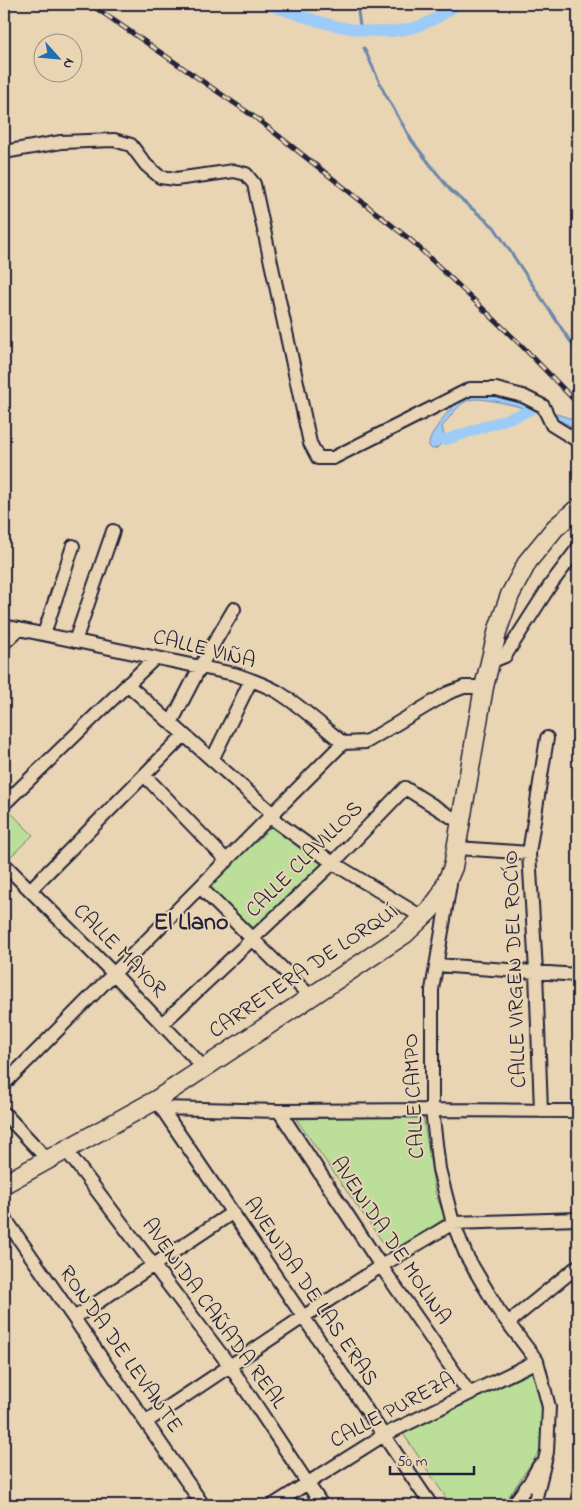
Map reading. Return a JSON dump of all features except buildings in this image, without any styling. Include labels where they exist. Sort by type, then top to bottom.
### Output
[{"type":"main road","name":"CARRETERA DE LORQUÍ","points":[[4,1184],[66,1150],[159,1104],[204,1068],[405,934],[430,910],[441,895],[454,867],[484,687],[498,629],[510,595],[523,569],[555,528],[578,508]]},
{"type":"street","points":[[4,152],[61,142],[114,140],[131,145],[146,165],[160,177],[176,179],[234,171],[246,174],[254,184],[310,443],[318,458],[333,458],[470,390],[496,389],[523,396],[543,406],[552,425],[578,441]]},
{"type":"street","points":[[75,641],[113,531]]},
{"type":"street","points":[[44,634],[73,546]]},
{"type":"street","points":[[490,662],[506,656],[550,584],[578,548]]},
{"type":"street","points":[[171,723],[200,667],[234,609]]},
{"type":"street","name":"CALLE VIÑA","points":[[4,626],[234,674],[276,691],[343,743]]},
{"type":"street","points":[[4,644],[19,629]]},
{"type":"street","points":[[4,804],[155,658]]},
{"type":"street","points":[[212,760],[251,680]]},
{"type":"street","points":[[127,684],[271,816],[333,863],[422,917]]},
{"type":"street","points":[[4,1084],[343,743],[366,742],[448,693],[464,687],[484,687]]},
{"type":"street","points":[[30,890],[184,735]]},
{"type":"street","name":"CALLE VIRGEN DEL ROCÍO","points":[[541,1111],[536,971],[529,853],[546,738]]},
{"type":"street","points":[[144,775],[226,861]]},
{"type":"street","name":"CALLE CLAVILLOS","points":[[162,1024],[333,863],[405,788],[461,823]]},
{"type":"street","points":[[456,848],[529,853]]},
{"type":"street","name":"CALLE MAYOR","points":[[4,864],[114,974],[204,1068]]},
{"type":"street","name":"CALLE CAMPO","points":[[454,867],[432,990],[432,1110],[439,1169],[453,1223],[467,1257],[499,1311],[537,1361],[549,1407],[547,1452],[534,1505]]},
{"type":"street","points":[[200,887],[310,996]]},
{"type":"street","points":[[436,965],[578,975]]},
{"type":"street","points":[[159,1104],[279,1111],[578,1111]]},
{"type":"street","name":"AVENIDA DE LAS ERAS","points":[[159,1104],[431,1505]]},
{"type":"street","name":"AVENIDA DE MOLINA","points":[[279,1111],[469,1393]]},
{"type":"street","points":[[4,1113],[48,1160]]},
{"type":"street","name":"AVENIDA CAÑADA REAL","points":[[66,1150],[230,1366],[322,1505]]},
{"type":"street","points":[[74,1318],[232,1213]]},
{"type":"street","name":"RONDA DE LEVANTE","points":[[4,1217],[203,1505]]},
{"type":"street","points":[[146,1422],[303,1317],[453,1223],[578,1219]]},
{"type":"street","points":[[508,1323],[578,1266]]},
{"type":"street","name":"CALLE PUREZA","points":[[273,1505],[384,1435],[537,1361]]},
{"type":"street","points":[[513,1505],[530,1482],[547,1452]]},
{"type":"green space","points":[[7,809],[33,835],[7,860],[4,856],[4,812]]},
{"type":"green space","points":[[270,822],[325,865],[256,931],[209,888]]},
{"type":"green space","points":[[423,1115],[435,1192],[445,1218],[391,1254],[296,1119]]},
{"type":"green space","points":[[533,1372],[542,1409],[541,1449],[503,1505],[451,1505],[402,1432]]},
{"type":"water","points":[[471,394],[502,396],[578,421],[578,431],[558,420],[525,408],[491,400],[469,400],[457,408],[442,427],[445,440],[437,448],[432,449],[429,446],[430,441],[440,423],[457,402]]},
{"type":"waterway","points":[[267,4],[334,25],[352,29],[387,32],[410,29],[425,24],[458,4]]},
{"type":"waterway","points":[[357,4],[360,26]]},
{"type":"waterway","points":[[364,48],[384,92],[412,141],[450,190],[494,227],[578,353]]},
{"type":"waterway","points":[[445,440],[519,415],[530,410],[530,408]]},
{"type":"railway","points":[[90,4],[256,118],[413,242],[523,347],[578,404]]},
{"type":"district","name":"El Llano","points":[[191,923]]}]
